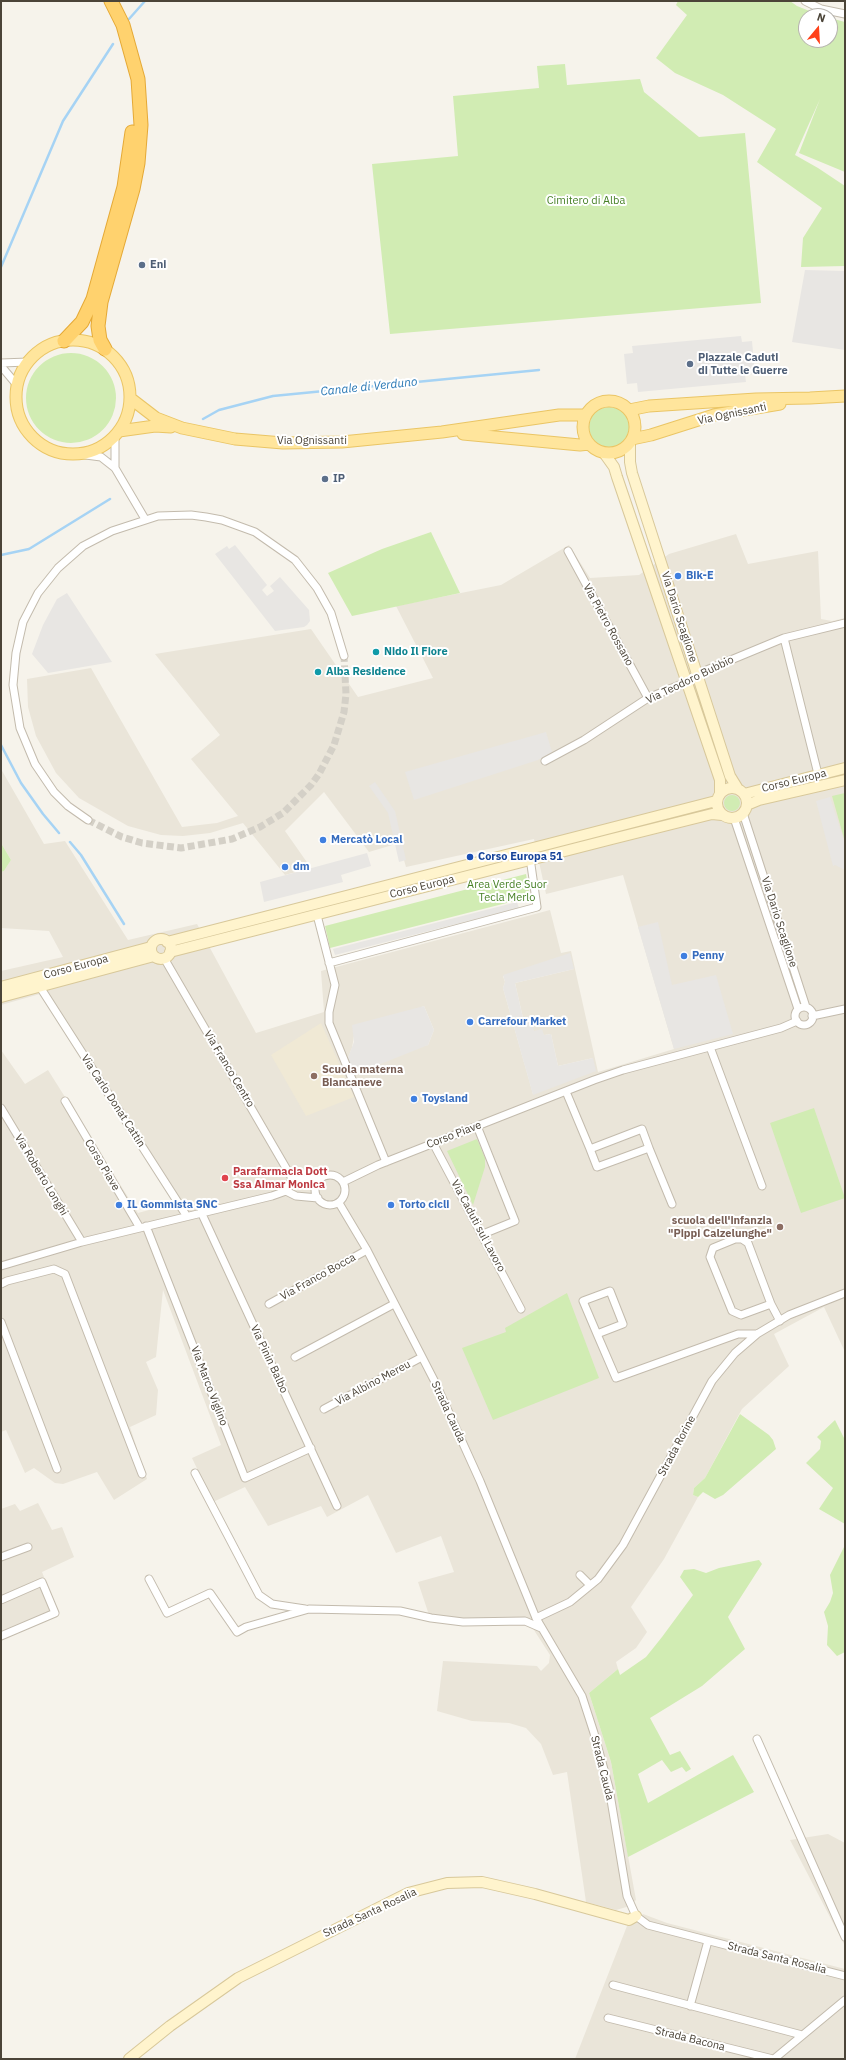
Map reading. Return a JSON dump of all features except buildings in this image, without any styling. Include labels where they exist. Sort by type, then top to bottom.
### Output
[{"type":"highway","points":[[64,341],[82,322],[93,299],[124,187],[129,161],[133,124],[130,80],[116,29],[102,1]]},
{"type":"highway","points":[[105,349],[100,340],[98,326],[102,302],[133,189],[138,163],[141,125],[138,79],[123,25],[111,1]]},
{"type":"main road","points":[[81,340],[105,349],[113,356],[124,371],[128,380],[130,398],[127,416],[117,433],[101,447],[78,454],[52,450],[30,435],[20,420],[16,403],[17,385],[21,373],[28,362],[44,348],[64,341],[81,340]]},
{"type":"main road","name":"Via Ognissanti","points":[[629,410],[649,406],[756,399],[845,396]]},
{"type":"main road","name":"Via Ognissanti","points":[[130,398],[156,418],[182,428]]},
{"type":"main road","name":"Via Ognissanti","points":[[631,441],[651,436],[714,415],[810,398]]},
{"type":"main road","points":[[612,400],[629,410],[635,424],[631,441],[618,452],[604,453],[596,450],[589,444],[582,430],[585,415],[594,405],[612,400]]},
{"type":"main road","name":"Via Ognissanti","points":[[117,433],[155,426],[182,428],[235,439],[283,442],[342,442],[442,432],[559,415],[585,415]]},
{"type":"main road","name":"Via Ognissanti","points":[[442,432],[580,445],[589,444]]},
{"type":"main road","name":"Via Dario Scaglione","points":[[631,441],[630,462],[632,473],[730,776],[741,791]]},
{"type":"main road","name":"Via Dario Scaglione","points":[[604,453],[614,467],[720,780],[718,797]]},
{"type":"main road","name":"Corso Europa","points":[[741,791],[845,768]]},
{"type":"main road","name":"Corso Europa","points":[[741,812],[759,800],[845,780]]},
{"type":"main road","points":[[728,788],[741,791],[741,812],[722,814],[717,806],[718,797],[728,788]]},
{"type":"main road","name":"Corso Europa","points":[[160,953],[158,940],[167,942],[718,797]]},
{"type":"main road","name":"Corso Europa","points":[[1,987],[160,953],[317,915],[712,814],[722,814]]},
{"type":"main road","points":[[1,997],[160,953],[170,948],[167,942]]},
{"type":"main road","name":"Strada Santa Rosalia","points":[[129,2059],[170,2026],[238,1978],[408,1893],[447,1883],[482,1882],[535,1894],[629,1920],[636,1916]]},
{"type":"street","points":[[805,1],[821,9],[845,14]]},
{"type":"street","points":[[1,363],[28,362]]},
{"type":"street","points":[[1,366],[17,385]]},
{"type":"street","points":[[115,468],[117,433]]},
{"type":"street","points":[[78,454],[101,457],[115,468],[145,519]]},
{"type":"street","points":[[88,820],[64,801],[42,775],[35,764],[24,742],[13,685],[15,664],[23,622],[38,593],[58,568],[83,546],[112,530],[158,516],[191,515],[222,520],[255,532],[295,560],[317,588],[331,613],[344,656]]},
{"type":"street","name":"Via Pietro Rossano","points":[[568,551],[648,698]]},
{"type":"street","name":"Via Teodoro Bubbio","points":[[545,762],[584,740],[648,698],[686,681],[697,674],[784,638],[845,622]]},
{"type":"street","points":[[784,638],[818,774]]},
{"type":"street","name":"Via Dario Scaglione","points":[[741,812],[806,1008]]},
{"type":"street","name":"Via Dario Scaglione","points":[[741,812],[798,1009]]},
{"type":"street","points":[[329,963],[537,907],[531,865]]},
{"type":"street","points":[[317,915],[335,985],[329,1012],[329,1023],[386,1162]]},
{"type":"street","name":"Via Franco Centro","points":[[160,953],[293,1180]]},
{"type":"street","name":"Via Carlo Donat Cattin","points":[[40,987],[186,1215]]},
{"type":"street","points":[[797,1021],[795,1016],[798,1009],[806,1008],[811,1011],[812,1016]]},
{"type":"street","name":"Corso Piave","points":[[343,1182],[386,1162],[433,1143],[623,1070],[710,1048],[781,1028],[797,1021],[801,1024],[806,1024],[811,1021],[812,1016],[845,1009]]},
{"type":"street","points":[[710,1048],[762,1186]]},
{"type":"street","points":[[566,1091],[597,1167],[649,1148]]},
{"type":"street","name":"Corso Piave","points":[[65,1102],[143,1227]]},
{"type":"street","name":"Via Roberto Longhi","points":[[1,1108],[82,1242]]},
{"type":"street","points":[[477,1126],[515,1221],[483,1234]]},
{"type":"street","points":[[590,1149],[642,1129],[672,1204]]},
{"type":"street","name":"Via Caduti sul Lavoro","points":[[433,1143],[483,1234],[521,1309]]},
{"type":"street","points":[[1,1266],[82,1242],[186,1215],[272,1196],[286,1191],[296,1196],[318,1198],[327,1204],[339,1203],[345,1193],[343,1182],[334,1175],[293,1180],[288,1185],[286,1191]]},
{"type":"street","points":[[318,1198],[316,1186],[322,1177]]},
{"type":"street","name":"Strada Cauda","points":[[339,1203],[366,1250],[436,1384],[480,1481],[536,1618],[582,1696],[609,1788],[627,1896],[636,1916]]},
{"type":"street","name":"Via Pinin Balbo","points":[[201,1212],[337,1506]]},
{"type":"street","name":"Via Marco Viglino","points":[[143,1227],[245,1478],[311,1448]]},
{"type":"street","points":[[771,1304],[741,1315],[732,1311],[710,1257],[713,1248],[735,1239],[742,1239],[748,1243],[771,1304],[780,1321]]},
{"type":"street","name":"Via Franco Bocca","points":[[269,1304],[366,1250]]},
{"type":"street","points":[[1,1284],[7,1281],[54,1269],[65,1274],[142,1474]]},
{"type":"street","points":[[597,1334],[624,1324],[610,1291],[583,1301],[597,1334],[616,1378],[738,1334],[757,1334]]},
{"type":"street","name":"Strada Rorine","points":[[536,1618],[570,1602],[598,1579],[624,1545],[712,1381],[735,1353],[757,1334],[789,1315],[845,1294]]},
{"type":"street","points":[[295,1357],[394,1304]]},
{"type":"street","points":[[1,1322],[57,1469]]},
{"type":"street","name":"Via Albino Mereu","points":[[324,1409],[422,1357]]},
{"type":"street","points":[[195,1473],[259,1595],[272,1604],[309,1609],[400,1611],[431,1618],[463,1622],[525,1622],[542,1628]]},
{"type":"street","points":[[1,1557],[28,1547]]},
{"type":"street","points":[[580,1575],[590,1585]]},
{"type":"street","points":[[149,1579],[167,1613],[210,1593],[237,1632],[246,1627],[309,1609]]},
{"type":"street","points":[[1,1600],[42,1582],[55,1613],[1,1636]]},
{"type":"street","points":[[757,1739],[845,1937]]},
{"type":"street","name":"Strada Santa Rosalia","points":[[636,1916],[648,1925],[845,1976]]},
{"type":"street","points":[[690,2006],[708,1941]]},
{"type":"street","points":[[613,1985],[802,2035]]},
{"type":"street","name":"Strada Bacona","points":[[608,2018],[774,2059],[845,2000]]},
{"type":"shaded area","points":[[805,270],[845,271],[845,350],[792,342]]},
{"type":"shaded area","name":"Piazzale Caduti di Tutte le Guerre","points":[[741,336],[742,342],[752,341],[755,374],[745,375],[746,382],[638,392],[637,383],[627,384],[624,354],[633,353],[632,346]]},
{"type":"shaded area","points":[[736,534],[748,564],[818,551],[821,619],[832,621],[845,618],[845,1352],[824,1307],[774,1334],[789,1366],[742,1409],[705,1478],[694,1488],[693,1495],[698,1497],[664,1559],[631,1607],[647,1632],[636,1648],[616,1662],[618,1669],[589,1693],[611,1762],[636,1900],[630,1906],[616,1910],[586,1902],[567,1772],[553,1775],[541,1744],[526,1728],[509,1723],[472,1721],[437,1711],[443,1661],[537,1666],[541,1671],[549,1663],[550,1655],[532,1627],[527,1624],[431,1621],[418,1582],[454,1572],[441,1536],[396,1553],[368,1495],[327,1517],[321,1506],[268,1526],[245,1487],[213,1502],[192,1458],[221,1445],[163,1290],[156,1357],[146,1362],[158,1390],[156,1415],[130,1427],[147,1479],[114,1500],[97,1472],[63,1484],[55,1483],[34,1468],[25,1473],[6,1430],[1,1432],[1,1050],[25,1084],[48,1070],[138,1213],[174,1203],[40,994],[1,1005],[1,971],[63,957],[49,931],[1,928],[1,872],[4,871],[11,860],[1,843],[1,769],[44,844],[65,841],[128,940],[197,924],[256,1033],[324,1012],[321,971],[550,910],[561,953],[571,951],[598,1072],[674,1049],[623,875],[546,894],[534,839],[406,867],[399,843],[369,852],[324,792],[285,831],[311,868],[285,875],[243,823],[210,833],[183,836],[161,835],[128,826],[79,798],[56,773],[36,736],[28,707],[27,679],[91,668],[182,827],[217,823],[238,816],[191,759],[220,735],[155,654],[311,629],[358,697],[433,678],[396,606],[501,585],[569,545],[590,578],[639,575],[669,554]],"holes":[[[574,969],[515,983],[523,1018],[534,1031],[544,1035],[551,1034],[558,1066],[593,1058],[533,1094],[503,988],[505,982],[503,976]],[[424,1006],[434,1030],[428,1045],[347,1060],[352,1048],[354,1036]]]},
{"type":"shaded area","points":[[235,545],[267,585],[262,590],[267,596],[274,591],[270,586],[280,577],[309,610],[310,621],[307,625],[304,627],[275,631],[215,554],[227,546],[229,549]]},
{"type":"shaded area","points":[[67,593],[112,662],[48,673],[32,654],[43,625],[57,599]]},
{"type":"shaded area","points":[[546,732],[552,752],[538,760],[414,800],[405,772]]},
{"type":"shaded area","points":[[375,782],[395,811],[406,860],[399,862],[388,813],[369,786]]},
{"type":"shaded area","points":[[830,797],[845,844],[845,870],[835,865],[833,866],[816,801]]},
{"type":"shaded area","points":[[367,853],[371,866],[341,875],[343,882],[264,902],[260,882]]},
{"type":"shaded area","points":[[517,902],[519,908],[335,955],[333,949]]},
{"type":"shaded area","points":[[658,922],[672,985],[716,975],[733,1034],[674,1049],[638,927]]},
{"type":"shaded area","points":[[570,953],[574,969],[515,983],[523,1018],[531,1016],[534,1031],[542,1029],[544,1035],[551,1034],[558,1066],[593,1058],[596,1071],[533,1095],[503,988],[505,982],[503,975]]},
{"type":"shaded area","points":[[424,1006],[434,1030],[428,1045],[353,1075],[347,1060],[354,1042],[352,1025]]},
{"type":"shaded area","name":"Scuola materna Biancaneve","points":[[321,1023],[354,1097],[306,1116],[271,1055]]},
{"type":"shaded area","points":[[38,1503],[52,1530],[62,1527],[74,1557],[42,1572],[59,1615],[1,1640],[1,1509],[15,1504],[20,1511]]},
{"type":"shaded area","points":[[828,1834],[845,1843],[845,1946],[790,1840]]},
{"type":"shaded area","points":[[643,1914],[667,1923],[845,1969],[845,2059],[575,2059],[627,1926]]},
{"type":"green space","points":[[678,1],[790,1],[802,8],[798,8],[798,48],[838,48],[838,20],[845,22],[845,172],[799,153],[820,99],[795,155],[845,186],[845,266],[801,267],[803,238],[822,208],[757,162],[776,129],[723,95],[675,73],[656,58],[687,15],[676,5]]},
{"type":"green space","name":"Cimitero di Alba","points":[[565,64],[567,85],[640,79],[644,92],[699,137],[745,133],[761,303],[390,334],[372,164],[458,156],[453,96],[539,88],[537,66]]},
{"type":"green space","points":[[71,353],[88,357],[103,366],[112,381],[116,398],[112,415],[103,430],[88,439],[71,443],[54,439],[39,430],[30,415],[26,398],[30,381],[39,366],[54,357]]},
{"type":"green space","points":[[609,407],[620,410],[626,416],[629,427],[626,438],[620,444],[609,447],[598,444],[592,438],[589,427],[592,416],[598,410]]},
{"type":"green space","points":[[431,532],[460,593],[352,616],[328,573],[382,549]]},
{"type":"green space","points":[[845,793],[845,842],[832,796]]},
{"type":"green space","points":[[729,795],[735,795],[740,800],[738,809],[735,811],[729,811],[724,806],[724,800]]},
{"type":"green space","points":[[1,843],[11,860],[4,871],[1,872]]},
{"type":"green space","name":"Area Verde Suor Tecla Merlo","points":[[526,874],[530,897],[330,948],[325,926]]},
{"type":"green space","points":[[814,1108],[845,1198],[801,1213],[770,1123]]},
{"type":"green space","points":[[477,1139],[485,1158],[485,1167],[473,1205],[447,1151]]},
{"type":"green space","points":[[567,1293],[599,1378],[493,1420],[462,1348],[506,1332],[505,1328]]},
{"type":"green space","points":[[740,1414],[769,1435],[773,1440],[776,1449],[723,1495],[715,1499],[703,1492],[698,1497],[693,1495],[694,1488],[705,1478]]},
{"type":"green space","points":[[835,1420],[845,1440],[845,1524],[819,1509],[833,1488],[806,1463],[820,1449],[821,1441],[817,1437]]},
{"type":"green space","points":[[845,1545],[845,1652],[837,1656],[827,1645],[828,1626],[824,1612],[833,1593],[830,1575]]},
{"type":"green space","points":[[759,1560],[762,1564],[728,1617],[745,1649],[702,1686],[650,1718],[670,1755],[680,1751],[691,1769],[686,1772],[682,1767],[671,1772],[662,1760],[638,1774],[648,1803],[733,1755],[754,1792],[628,1857],[611,1762],[589,1693],[618,1669],[620,1675],[646,1657],[662,1637],[693,1595],[680,1577],[684,1570],[694,1569],[706,1573],[719,1568]]},
{"type":"waterway","points":[[129,19],[145,1]]},
{"type":"waterway","points":[[1,267],[63,121],[113,44]]},
{"type":"waterway","name":"Canale di Verduno","points":[[203,419],[219,410],[273,396],[539,370]]},
{"type":"waterway","name":"Canale di Verduno","points":[[1,555],[29,549],[110,499]]},
{"type":"waterway","points":[[1,745],[21,783],[43,814],[59,833]]},
{"type":"waterway","points":[[70,842],[81,855],[124,924]]},
{"type":"tunnel","points":[[88,820],[122,837],[142,843],[181,848],[232,839],[260,827],[283,813],[311,785],[319,774],[334,745],[344,712],[346,694],[344,656]]},
{"type":"place","name":"Eni","points":[[142,265]]},
{"type":"place","name":"Piazzale Caduti di Tutte le Guerre","points":[[690,364]]},
{"type":"place","name":"IP","points":[[325,479]]},
{"type":"place","name":"Bik-E","points":[[678,576]]},
{"type":"place","name":"Nido Il Fiore","points":[[376,652]]},
{"type":"place","name":"Alba Residence","points":[[318,672]]},
{"type":"place","name":"Mercatò Local","points":[[323,840]]},
{"type":"place","name":"Corso Europa 51","points":[[470,857]]},
{"type":"place","name":"dm","points":[[285,867]]},
{"type":"place","name":"Penny","points":[[684,956]]},
{"type":"place","name":"Carrefour Market","points":[[470,1022]]},
{"type":"place","name":"Scuola materna Biancaneve","points":[[314,1076]]},
{"type":"place","name":"Toysland","points":[[414,1099]]},
{"type":"place","name":"Parafarmacia Dott Ssa Aimar Monica","points":[[225,1178]]},
{"type":"place","name":"IL Gommista SNC","points":[[119,1205]]},
{"type":"place","name":"Torto cicli","points":[[391,1205]]},
{"type":"place","name":"scuola dell'infanzia \"Pippi Calzelunghe\"","points":[[780,1227]]}]
